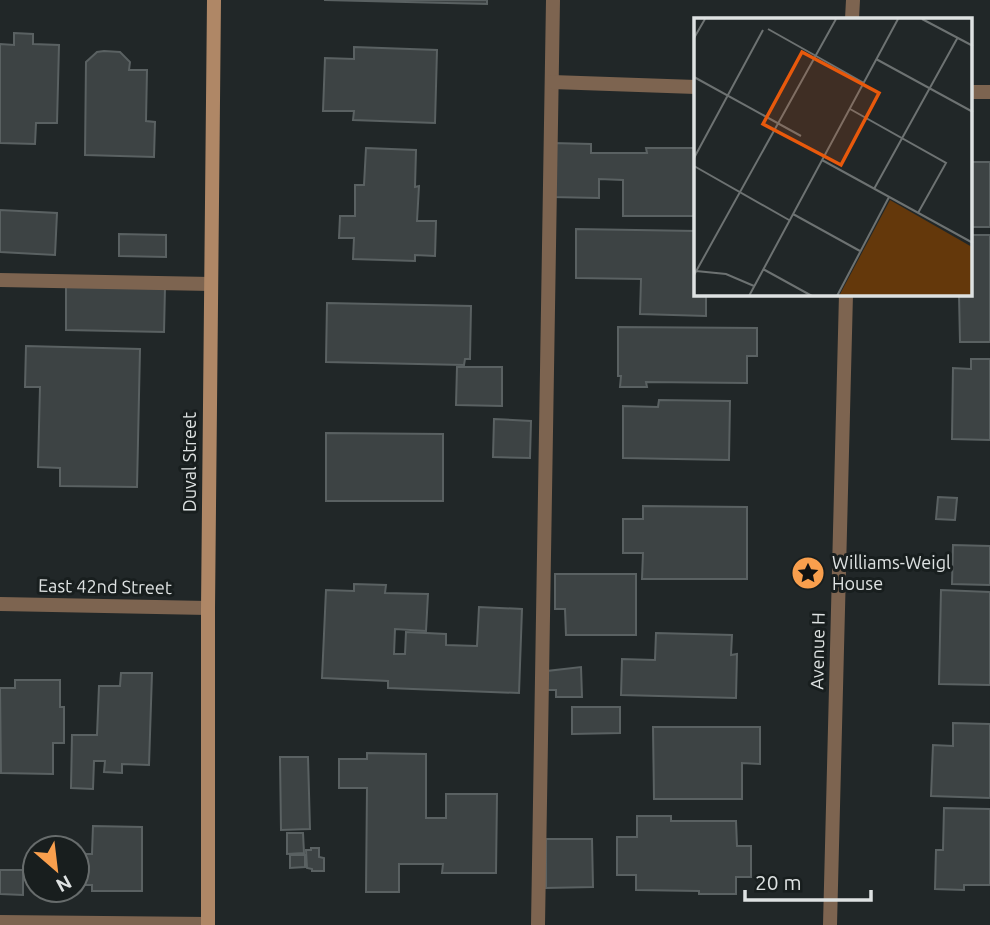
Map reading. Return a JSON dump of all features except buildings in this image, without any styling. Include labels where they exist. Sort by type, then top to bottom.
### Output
[{"type":"street","name":"Duval Street","points":[[208,924],[214,0]]},
{"type":"street","points":[[538,925],[553,0]]},
{"type":"street","points":[[852,18],[853,0]]},
{"type":"street","points":[[552,82],[694,87]]},
{"type":"street","points":[[972,92],[990,92]]},
{"type":"street","points":[[0,280],[211,284]]},
{"type":"street","name":"Avenue H","points":[[830,925],[846,296]]},
{"type":"street","name":"East 42nd Street","points":[[0,604],[208,608]]},
{"type":"street","points":[[0,922],[208,924]]},
{"type":"place","name":"Williams-Weigl House","points":[[808,573]]}]
